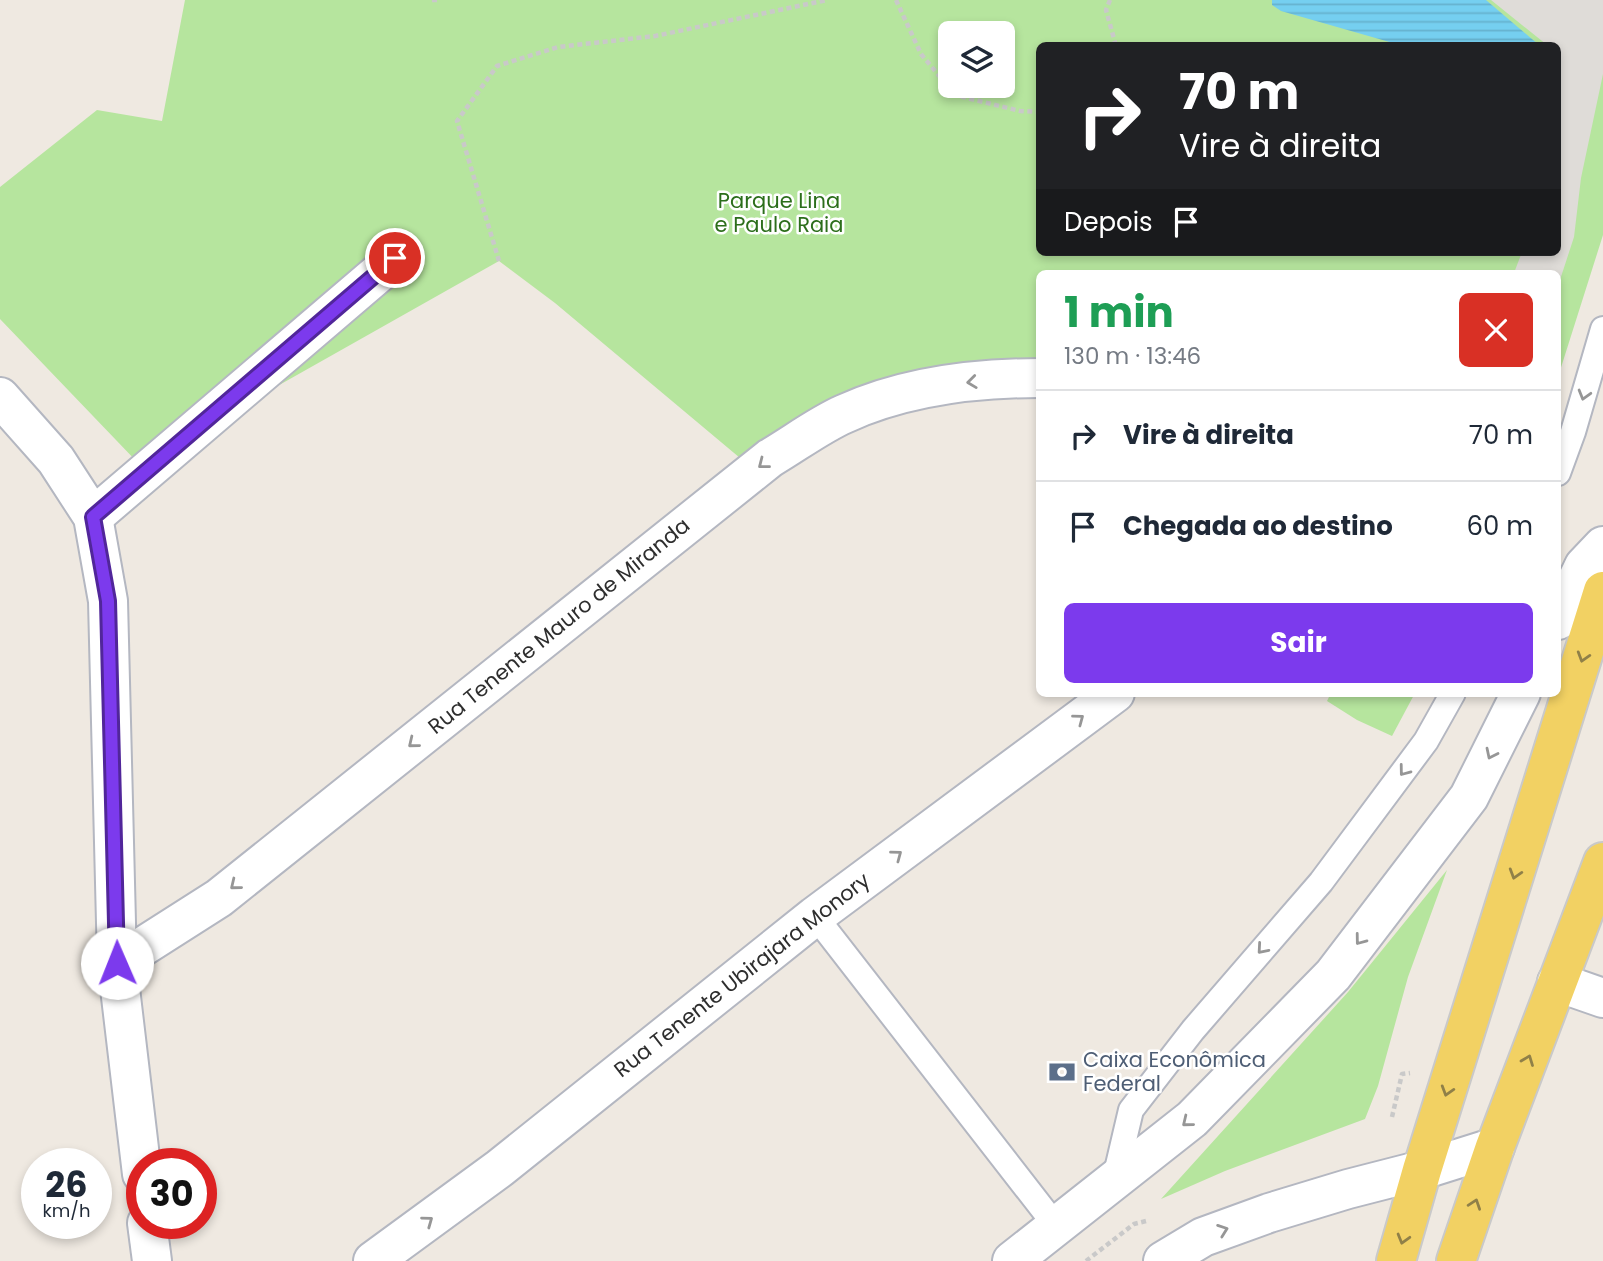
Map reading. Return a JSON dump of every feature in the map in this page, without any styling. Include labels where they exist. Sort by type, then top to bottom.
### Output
[{"type":"main road","points":[[1396,1261],[1603,592]]},
{"type":"main road","points":[[1456,1261],[1495,1146],[1603,862]]},
{"type":"street","points":[[93,517],[395,258]]},
{"type":"street","name":"Rua Tenente Mauro de Miranda","points":[[117,963],[219,898],[770,458],[844,414],[917,389],[1036,377]]},
{"type":"street","points":[[0,397],[57,460],[93,517],[108,601],[117,963],[139,1148]]},
{"type":"street","points":[[1561,614],[1584,566],[1603,546]]},
{"type":"street","name":"Rua Tenente Ubirajara Monory","points":[[373,1261],[500,1167],[815,916],[1110,697]]},
{"type":"street","points":[[1012,1261],[1192,1119],[1333,975],[1469,797],[1519,697]]},
{"type":"street","points":[[1557,982],[1603,998]]},
{"type":"street","points":[[1163,1261],[1203,1237],[1269,1213],[1422,1170],[1495,1146]]},
{"type":"street","points":[[149,1239],[152,1261]]},
{"type":"lane","points":[[1561,464],[1603,329]]},
{"type":"lane","points":[[1115,1178],[1131,1110],[1193,1030],[1321,882],[1426,741],[1451,697]]},
{"type":"lane","points":[[815,916],[1056,1226]]},
{"type":"path","points":[[432,0],[440,0]]},
{"type":"path","points":[[499,261],[457,121],[497,66],[558,47],[655,36],[827,0]]},
{"type":"path","points":[[896,0],[920,54],[955,95],[1020,111],[1036,112]]},
{"type":"path","points":[[1110,0],[1106,10],[1115,42]]},
{"type":"green space","name":"Parque Lina e Paulo Raia","points":[[185,0],[1603,0],[1603,235],[1561,368],[1561,270],[1036,270],[1036,364],[746,463],[555,303],[499,261],[139,464],[0,319],[0,187],[97,110],[162,121]]},
{"type":"green space","points":[[1329,697],[1413,697],[1392,736],[1357,720],[1327,701]]},
{"type":"green space","points":[[1447,870],[1408,977],[1378,1086],[1365,1119],[1225,1171],[1161,1199],[1348,992]]},
{"type":"shaded area","points":[[1491,0],[1603,0],[1603,74],[1581,178],[1574,237],[1561,277],[1561,270],[1515,270],[1520,256],[1561,256],[1561,42],[1543,42]]},
{"type":"water","points":[[1272,0],[1486,0],[1535,42],[1390,42],[1281,11],[1272,5]]},
{"type":"place","name":"Caixa Econômica Federal","points":[[1062,1072]]},
{"type":"route","points":[[117,963],[117,872],[108,601],[93,517],[395,258]]}]
